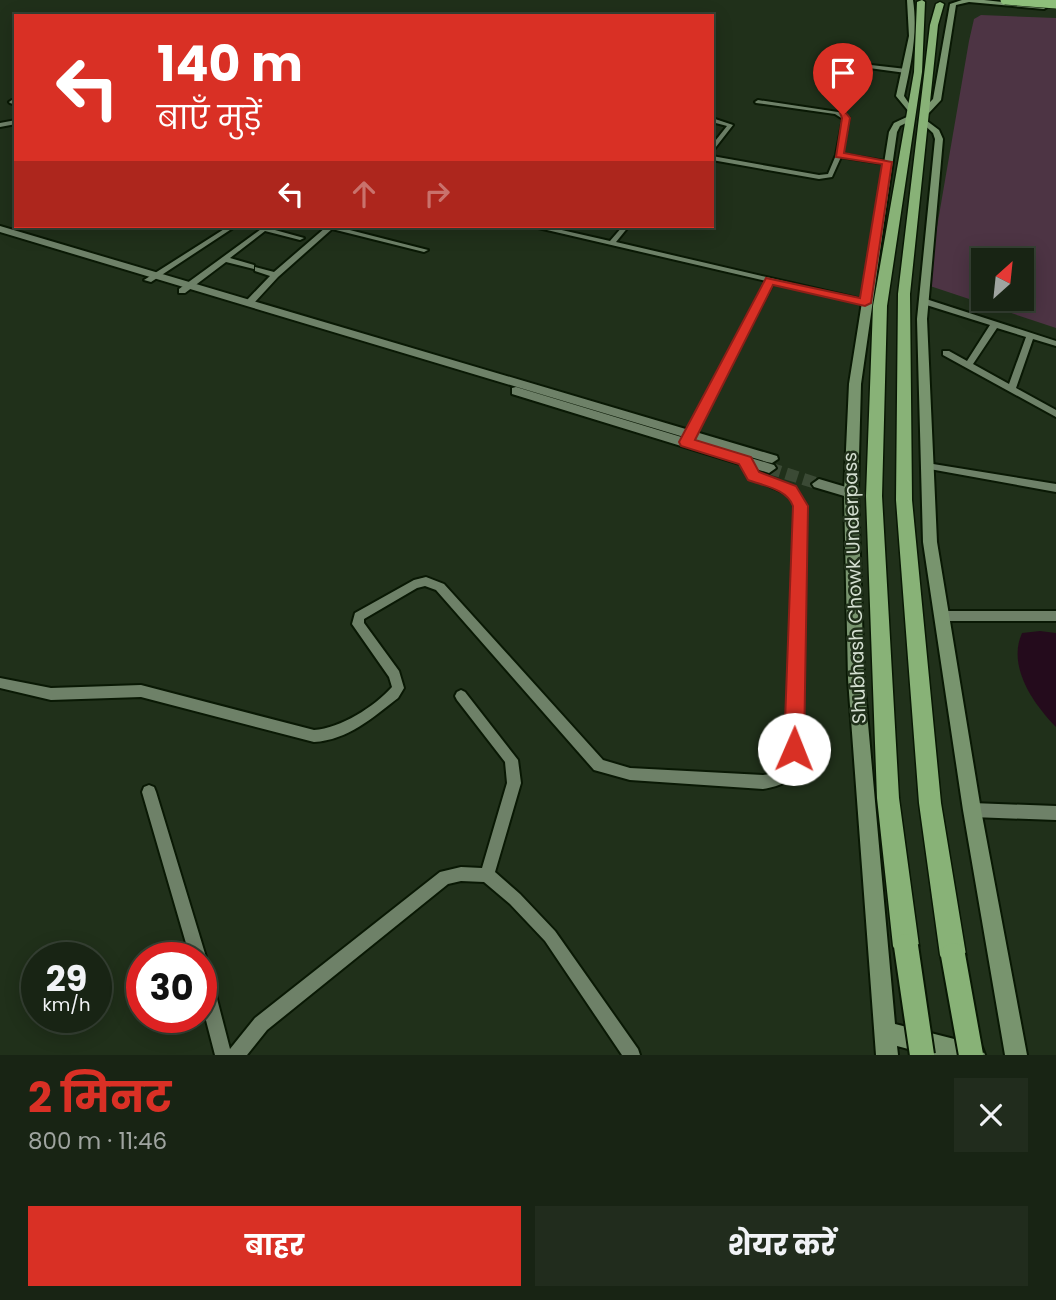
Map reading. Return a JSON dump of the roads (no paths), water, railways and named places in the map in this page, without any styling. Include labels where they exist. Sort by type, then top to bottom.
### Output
[{"type":"highway","points":[[1005,0],[1056,6]]},
{"type":"highway","points":[[914,1],[918,72],[904,294],[904,500],[930,803],[953,955],[972,1055]]},
{"type":"highway","points":[[916,116],[934,25],[942,2]]},
{"type":"highway","name":"Shubhash Chowk Underpass","points":[[916,116],[880,306],[874,496],[888,798],[922,1055]]},
{"type":"main road","points":[[942,2],[953,4],[968,0],[1056,6]]},
{"type":"main road","points":[[1015,0],[1030,6]]},
{"type":"main road","points":[[914,1],[906,71],[900,96],[916,116],[936,132],[939,139],[922,318],[930,542],[972,810],[1016,1055]]},
{"type":"main road","points":[[887,1055],[856,679],[851,489],[855,384],[892,132],[897,125],[916,116],[937,100],[949,14],[953,4]]},
{"type":"main road","points":[[885,1031],[972,1055]]},
{"type":"street","points":[[871,67],[906,71]]},
{"type":"street","points":[[714,158],[830,176],[839,155],[846,118],[843,115],[758,102]]},
{"type":"street","points":[[714,121],[730,125],[714,147]]},
{"type":"street","points":[[839,155],[887,162]]},
{"type":"street","points":[[0,236],[153,277],[230,228]]},
{"type":"street","points":[[250,302],[327,228]]},
{"type":"street","points":[[337,228],[424,250]]},
{"type":"street","points":[[544,228],[865,303]]},
{"type":"street","points":[[611,244],[624,228]]},
{"type":"street","points":[[0,229],[186,288],[688,437],[746,461],[771,463],[688,437],[250,302],[186,288]]},
{"type":"street","points":[[186,288],[264,229],[300,238]]},
{"type":"street","points":[[225,259],[275,275]]},
{"type":"street","points":[[688,437],[770,281]]},
{"type":"street","points":[[923,301],[1056,344]]},
{"type":"street","points":[[969,364],[995,324]]},
{"type":"street","points":[[1012,388],[1030,336]]},
{"type":"street","points":[[946,353],[1056,414]]},
{"type":"street","points":[[0,682],[51,694],[141,691],[314,736],[327,737],[343,730],[394,694],[398,688],[395,675],[358,624],[359,616],[414,583],[426,581],[440,587],[599,765],[630,774],[763,782],[777,780],[789,774],[794,764],[801,506],[791,490],[753,476],[748,471],[746,461]]},
{"type":"street","points":[[927,466],[1052,487],[1056,496]]},
{"type":"street","points":[[821,479],[851,489]]},
{"type":"street","points":[[942,616],[1056,616]]},
{"type":"street","points":[[461,696],[511,760],[514,783],[487,875]]},
{"type":"street","points":[[149,792],[194,942]]},
{"type":"street","points":[[972,810],[1056,813]]},
{"type":"street","points":[[236,1055],[261,1024],[445,877],[461,874],[487,875],[515,899],[550,936],[632,1055]]},
{"type":"street","points":[[217,1031],[223,1055]]},
{"type":"tunnel","points":[[769,468],[819,484]]}]
